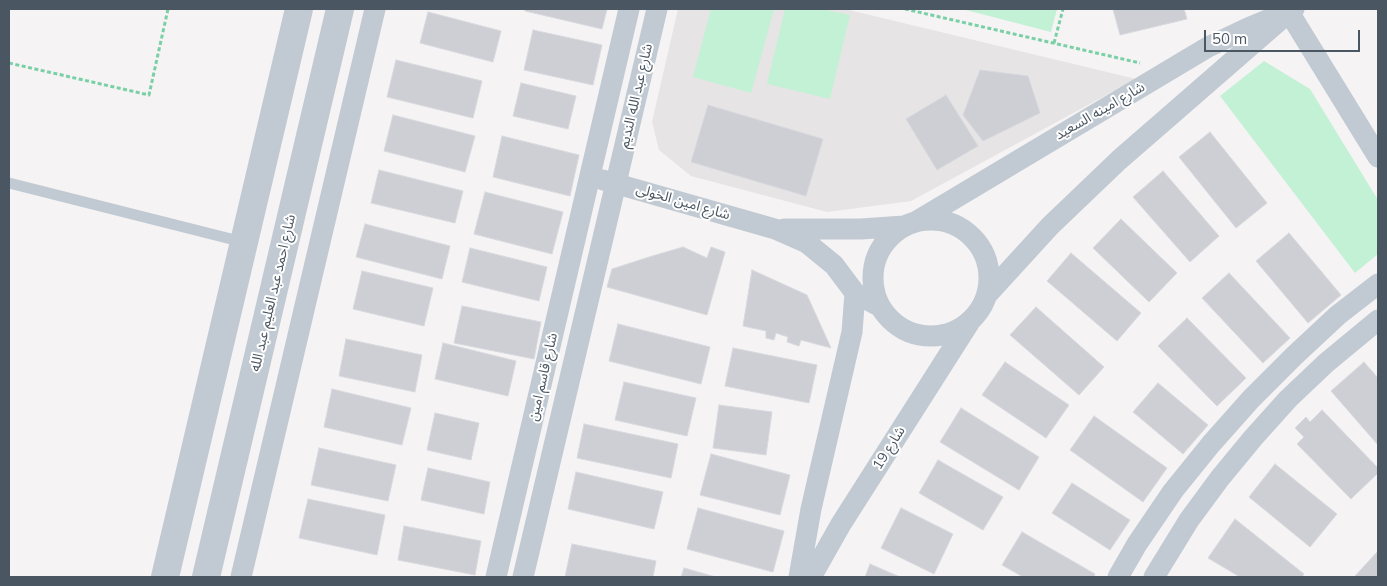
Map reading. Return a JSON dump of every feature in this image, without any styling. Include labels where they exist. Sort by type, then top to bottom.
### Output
[{"type":"street","points":[[165,577],[298,9]]},
{"type":"street","name":"شارع احمد عبد العليم عبد الله","points":[[206,577],[340,9]]},
{"type":"street","points":[[241,577],[375,9]]},
{"type":"street","name":"شارع عبد الله النديم","points":[[590,176],[629,9]]},
{"type":"street","name":"شارع عبد الله النديم","points":[[616,183],[657,9]]},
{"type":"street","points":[[986,296],[1050,226],[1119,160],[1290,10],[1378,158]]},
{"type":"street","name":"شارع امينه السعيد","points":[[911,223],[1216,44],[1290,10]]},
{"type":"street","name":"شارع امين الخولى","points":[[590,176],[775,229],[807,243],[834,265],[856,293]]},
{"type":"street","name":"شارع قاسم امين","points":[[496,577],[590,176]]},
{"type":"street","name":"شارع قاسم امين","points":[[523,577],[616,183]]},
{"type":"street","points":[[856,293],[879,306],[894,323],[914,334],[944,335],[970,321],[980,310],[986,296],[989,281],[988,266],[983,251],[974,238],[948,222],[932,219],[911,223],[892,234],[882,245],[875,258],[872,273],[873,290],[879,306]]},
{"type":"street","name":"شارع امين الخولى","points":[[775,229],[818,230],[911,223]]},
{"type":"street","points":[[243,242],[283,252]]},
{"type":"street","points":[[799,577],[810,509],[852,332],[856,293],[872,273]]},
{"type":"street","points":[[1118,577],[1137,544],[1173,491],[1251,399],[1338,315],[1378,284]]},
{"type":"street","points":[[1154,577],[1189,520],[1253,438],[1326,363],[1378,320]]},
{"type":"street","name":"شارع 19","points":[[811,577],[841,524],[970,321]]},
{"type":"lane","points":[[9,184],[243,242]]},
{"type":"path","points":[[9,63],[149,95],[168,9]]},
{"type":"path","points":[[905,9],[1170,70]]},
{"type":"path","points":[[1054,43],[1063,9]]},
{"type":"shaded area","points":[[678,9],[845,9],[1136,79],[911,201],[827,212],[691,176],[659,150],[652,122]]},
{"type":"green space","points":[[711,9],[774,9],[751,93],[693,77]]},
{"type":"green space","points":[[785,9],[821,9],[850,15],[830,99],[767,84]]},
{"type":"green space","points":[[962,9],[1057,9],[1051,32]]},
{"type":"green space","points":[[1264,61],[1310,89],[1378,200],[1378,254],[1355,273],[1220,96]]},
{"type":"building","points":[[525,9],[607,9],[602,29],[525,11]]},
{"type":"building","points":[[1113,9],[1184,9],[1187,19],[1120,35]]},
{"type":"building","points":[[428,12],[501,31],[493,62],[420,43]]},
{"type":"building","points":[[533,30],[602,45],[593,85],[524,70]]},
{"type":"building","points":[[396,60],[482,81],[473,118],[387,97]]},
{"type":"building","points":[[980,70],[1028,76],[1040,113],[983,141],[963,115]]},
{"type":"building","points":[[521,83],[576,96],[568,129],[513,116]]},
{"type":"building","points":[[946,95],[978,146],[937,170],[906,119]]},
{"type":"building","points":[[708,105],[823,139],[806,196],[691,162]]},
{"type":"building","points":[[393,115],[475,136],[465,172],[384,151]]},
{"type":"building","points":[[1210,132],[1267,203],[1236,228],[1179,157]]},
{"type":"building","points":[[502,136],[579,155],[570,196],[493,177]]},
{"type":"building","points":[[379,170],[463,191],[455,223],[371,203]]},
{"type":"building","points":[[1163,171],[1219,236],[1190,262],[1133,197]]},
{"type":"building","points":[[485,192],[563,212],[552,254],[474,234]]},
{"type":"building","points":[[1121,219],[1177,273],[1149,302],[1093,248]]},
{"type":"building","points":[[365,224],[450,246],[442,279],[356,257]]},
{"type":"building","points":[[1289,233],[1341,295],[1308,323],[1256,261]]},
{"type":"building","points":[[683,247],[707,258],[711,247],[725,252],[707,315],[607,287],[612,269]]},
{"type":"building","points":[[470,248],[547,267],[539,301],[462,282]]},
{"type":"building","points":[[1071,253],[1141,313],[1117,341],[1047,281]]},
{"type":"building","points":[[752,270],[807,295],[831,348],[801,340],[799,346],[787,342],[788,337],[776,333],[774,340],[766,338],[766,331],[743,326]]},
{"type":"building","points":[[362,271],[433,288],[424,326],[353,309]]},
{"type":"building","points":[[1229,273],[1290,338],[1263,363],[1202,298]]},
{"type":"building","points":[[462,306],[541,322],[534,359],[454,343]]},
{"type":"building","points":[[1036,307],[1104,367],[1079,395],[1010,335]]},
{"type":"building","points":[[1187,318],[1246,378],[1217,406],[1158,346]]},
{"type":"building","points":[[618,324],[710,347],[701,384],[609,361]]},
{"type":"building","points":[[346,339],[422,355],[415,392],[339,376]]},
{"type":"building","points":[[443,343],[516,361],[508,396],[435,379]]},
{"type":"building","points":[[733,348],[817,365],[809,403],[725,386]]},
{"type":"building","points":[[1005,362],[1069,405],[1046,438],[982,395]]},
{"type":"building","points":[[1364,362],[1378,378],[1378,445],[1331,391]]},
{"type":"building","points":[[624,382],[696,398],[687,436],[615,420]]},
{"type":"building","points":[[1158,383],[1208,425],[1183,454],[1133,412]]},
{"type":"building","points":[[332,389],[411,408],[402,445],[324,427]]},
{"type":"building","points":[[719,405],[772,412],[766,455],[713,448]]},
{"type":"building","points":[[961,408],[1039,457],[1019,490],[940,442]]},
{"type":"building","points":[[1322,410],[1378,468],[1378,473],[1351,499],[1297,444],[1304,437],[1295,428],[1306,417],[1310,422]]},
{"type":"building","points":[[435,413],[479,423],[471,460],[427,450]]},
{"type":"building","points":[[1094,416],[1167,468],[1143,502],[1070,450]]},
{"type":"building","points":[[584,424],[678,444],[671,478],[577,458]]},
{"type":"building","points":[[319,448],[396,465],[388,501],[311,485]]},
{"type":"building","points":[[711,454],[790,475],[780,515],[700,495]]},
{"type":"building","points":[[938,460],[1003,497],[983,530],[919,493]]},
{"type":"building","points":[[1275,464],[1337,514],[1310,547],[1249,497]]},
{"type":"building","points":[[428,468],[490,482],[484,514],[421,500]]},
{"type":"building","points":[[576,472],[663,492],[654,529],[568,509]]},
{"type":"building","points":[[1072,483],[1130,520],[1110,550],[1052,513]]},
{"type":"building","points":[[308,499],[385,515],[377,555],[299,538]]},
{"type":"building","points":[[698,508],[784,531],[773,572],[687,549]]},
{"type":"building","points":[[901,508],[953,534],[934,574],[881,548]]},
{"type":"building","points":[[1235,519],[1304,574],[1302,577],[1240,577],[1208,558]]},
{"type":"building","points":[[404,526],[481,541],[475,575],[398,560]]},
{"type":"building","points":[[1022,532],[1095,574],[1094,577],[1023,577],[1002,565]]},
{"type":"building","points":[[572,544],[656,561],[653,577],[565,577]]},
{"type":"building","points":[[1378,551],[1378,577],[1354,577]]},
{"type":"building","points":[[870,564],[900,577],[865,577]]},
{"type":"building","points":[[684,568],[716,577],[681,577]]}]
